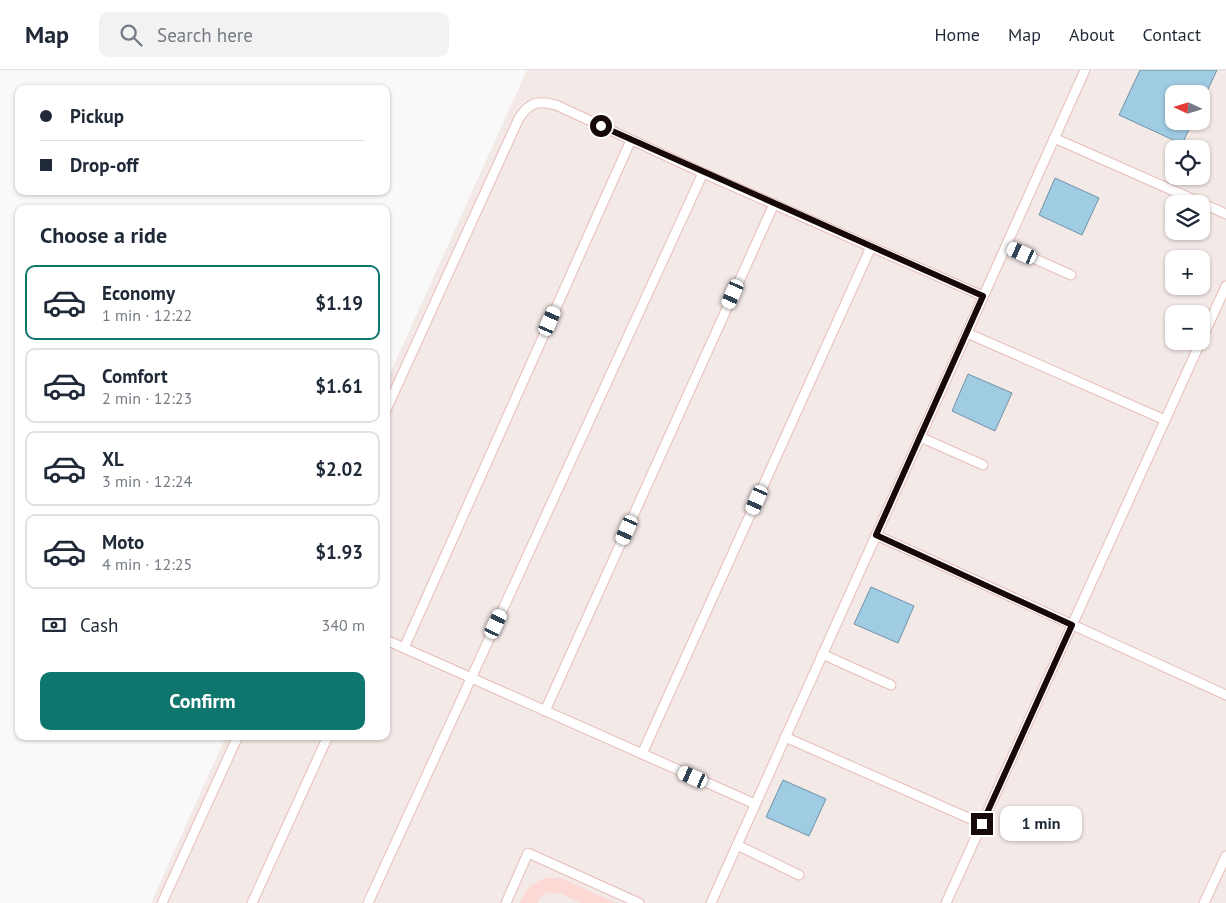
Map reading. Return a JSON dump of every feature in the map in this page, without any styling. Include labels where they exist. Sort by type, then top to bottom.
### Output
[{"type":"lane","points":[[711,903],[1085,70]]},
{"type":"lane","points":[[390,401],[519,118],[526,108],[535,103],[545,102],[556,105],[703,173],[983,296]]},
{"type":"lane","points":[[1054,138],[1226,214]]},
{"type":"lane","points":[[404,648],[631,140]]},
{"type":"lane","points":[[368,903],[703,173]]},
{"type":"lane","points":[[545,711],[774,204]]},
{"type":"lane","points":[[1006,246],[1071,275]]},
{"type":"lane","points":[[642,754],[871,247]]},
{"type":"lane","points":[[1210,321],[1226,286]]},
{"type":"lane","points":[[966,333],[1165,420]]},
{"type":"lane","points":[[946,903],[1197,350]]},
{"type":"lane","points":[[920,437],[983,465]]},
{"type":"lane","points":[[876,535],[1226,695]]},
{"type":"lane","points":[[390,642],[755,804]]},
{"type":"lane","points":[[822,654],[891,684]]},
{"type":"lane","points":[[785,737],[982,824]]},
{"type":"lane","points":[[162,903],[236,740]]},
{"type":"lane","points":[[252,903],[326,740]]},
{"type":"lane","points":[[737,845],[799,875]]},
{"type":"lane","points":[[506,903],[528,853],[639,903]]},
{"type":"lane","points":[[1204,903],[1226,856]]},
{"type":"shaded area","points":[[527,70],[1226,70],[1226,903],[151,903],[224,740],[390,740],[390,373]]},
{"type":"shaded area","points":[[546,878],[563,879],[616,903],[581,903],[559,893],[548,892],[542,895],[537,903],[520,903],[530,887]]},
{"type":"building","points":[[1140,70],[1217,70],[1210,85],[1165,85],[1165,130],[1189,130],[1184,140],[1173,140],[1119,115]]},
{"type":"building","points":[[1055,178],[1099,198],[1082,235],[1039,215]]},
{"type":"building","points":[[968,374],[1012,393],[995,431],[952,411]]},
{"type":"building","points":[[871,587],[914,606],[898,643],[854,624]]},
{"type":"building","points":[[783,780],[826,799],[809,836],[766,817]]},
{"type":"route","points":[[601,126],[983,296],[876,535],[1072,625],[982,824]]}]
